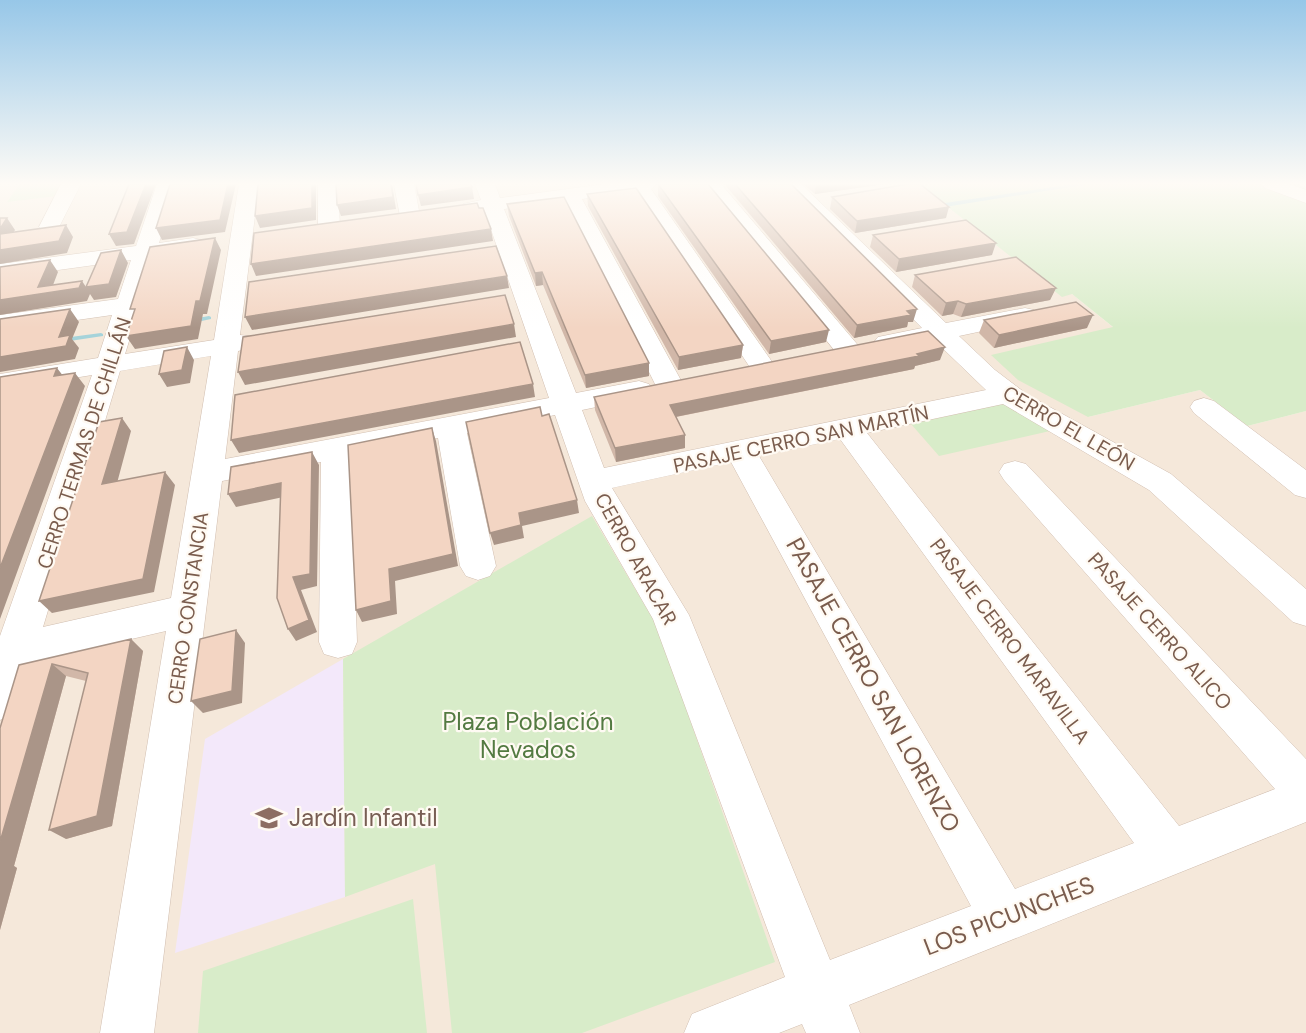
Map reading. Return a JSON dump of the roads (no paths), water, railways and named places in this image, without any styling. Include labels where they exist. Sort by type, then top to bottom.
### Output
[{"type":"street","points":[[50,264],[57,232]]},
{"type":"street","name":"CERRO TERMAS DE CHILLÁN","points":[[0,701],[9,651],[109,365],[152,232]]},
{"type":"street","name":"CERRO CONSTANCIA","points":[[127,1033],[208,473],[230,398],[226,345],[246,287],[234,240],[236,232]]},
{"type":"street","name":"CERRO ARACAR","points":[[494,232],[496,250],[530,344],[564,405],[611,521],[670,615],[825,1012]]},
{"type":"street","points":[[208,473],[680,382],[592,232]]},
{"type":"street","points":[[675,232],[762,366]]},
{"type":"street","points":[[751,232],[848,350]]},
{"type":"street","name":"CERRO EL LEÓN","points":[[849,232],[860,240],[890,282],[985,376],[1008,394],[1160,482],[1306,611]]},
{"type":"street","points":[[0,271],[234,240]]},
{"type":"street","points":[[890,282],[913,278]]},
{"type":"street","points":[[0,323],[129,305]]},
{"type":"street","points":[[816,356],[1047,314]]},
{"type":"street","points":[[0,382],[272,338]]},
{"type":"street","name":"PASAJE CERRO SAN MARTÍN","points":[[593,481],[849,430],[1008,394]]},
{"type":"street","points":[[1204,407],[1306,487]]},
{"type":"street","points":[[451,426],[478,566]]},
{"type":"street","name":"PASAJE CERRO MARAVILLA","points":[[849,430],[1170,853]]},
{"type":"street","points":[[336,449],[338,642]]},
{"type":"street","name":"PASAJE CERRO SAN LORENZO","points":[[741,452],[1004,918]]},
{"type":"street","name":"PASAJE CERRO ALICO","points":[[1015,472],[1306,791]]},
{"type":"street","points":[[9,651],[188,610]]},
{"type":"street","name":"LOS PICUNCHES","points":[[711,1033],[825,1012],[1004,918],[1306,800]]},
{"type":"waterway","points":[[192,321],[209,318]]},
{"type":"waterway","points":[[63,340],[101,335]]},
{"type":"place","name":"Jardín Infantil","points":[[269,818]]},
{"type":"park label","name":"Plaza Población Nevados","points":[[528,736]]}]
